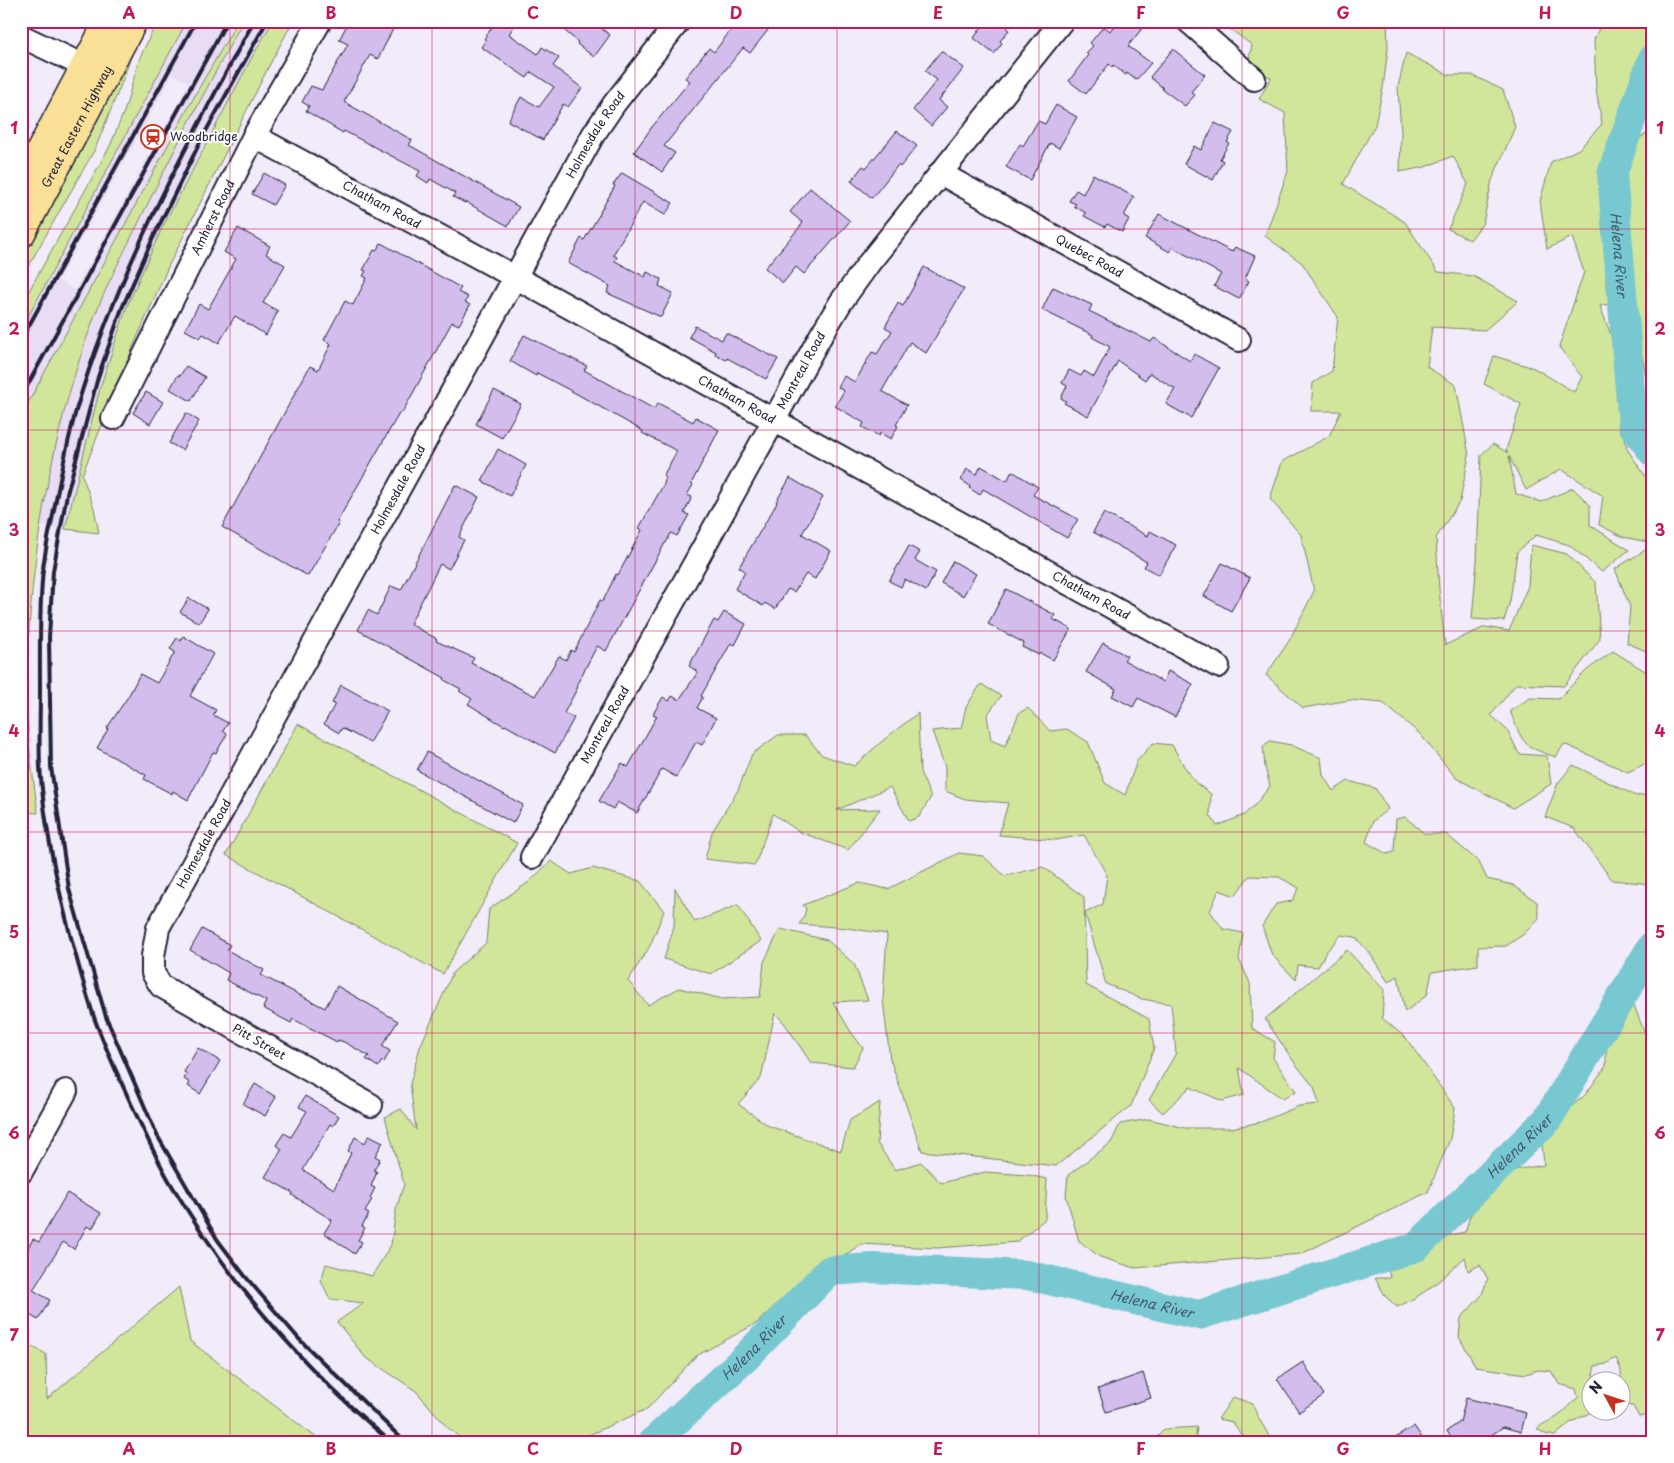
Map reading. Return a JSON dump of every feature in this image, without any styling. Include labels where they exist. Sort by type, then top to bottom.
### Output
[{"type":"highway","name":"Great Eastern Highway","points":[[21,233],[95,71],[109,21]]},
{"type":"highway","name":"Great Eastern Highway","points":[[21,188],[95,71],[133,21]]},
{"type":"street","name":"Amherst Road","points":[[113,418],[254,136],[320,21]]},
{"type":"street","name":"Holmesdale Road","points":[[153,974],[153,956],[158,928],[593,134],[679,21]]},
{"type":"street","name":"Montreal Road","points":[[532,857],[841,302],[868,263],[1062,21]]},
{"type":"street","points":[[1188,21],[1254,79]]},
{"type":"street","points":[[21,36],[95,71]]},
{"type":"street","name":"Chatham Road","points":[[254,136],[515,277],[1218,666]]},
{"type":"street","name":"Quebec Road","points":[[940,173],[1239,340]]},
{"type":"street","name":"Pitt Street","points":[[153,974],[161,986],[371,1105]]},
{"type":"street","points":[[21,1172],[66,1091]]},
{"type":"shaded area","points":[[187,21],[238,21],[199,88],[21,416],[21,330]],"holes":[[[173,74],[189,83],[75,290],[58,280]]]},
{"type":"shaded area","points":[[243,21],[273,21],[162,228],[127,306],[100,388],[65,529],[40,526],[53,453],[73,380],[94,316],[204,91]]},
{"type":"green space","points":[[142,21],[147,21],[135,45],[95,149],[21,279],[21,251]]},
{"type":"green space","points":[[157,21],[187,21],[21,330],[21,305],[110,146],[125,109],[139,60]]},
{"type":"green space","points":[[238,21],[243,21],[175,149],[109,283],[94,318],[69,393],[50,471],[43,510],[32,589],[29,629],[27,679],[28,730],[38,813],[21,812],[21,416],[199,88]]},
{"type":"green space","points":[[273,21],[293,21],[168,267],[133,347],[82,475],[94,508],[99,533],[65,529],[100,388],[127,306],[162,228]]},
{"type":"green space","points":[[1219,21],[1387,21],[1388,48],[1383,88],[1375,125],[1343,184],[1405,222],[1438,272],[1473,276],[1518,301],[1485,330],[1432,327],[1427,367],[1456,385],[1469,455],[1460,501],[1436,538],[1445,645],[1485,627],[1509,631],[1528,586],[1531,545],[1567,554],[1596,583],[1600,639],[1564,686],[1516,684],[1491,715],[1508,731],[1519,754],[1547,756],[1551,784],[1513,808],[1456,778],[1420,734],[1383,703],[1350,700],[1303,708],[1266,675],[1289,641],[1314,591],[1301,535],[1270,499],[1282,462],[1329,436],[1341,411],[1311,411],[1313,383],[1332,371],[1338,317],[1302,263],[1265,236],[1288,171],[1285,113],[1259,99],[1271,78],[1248,63],[1252,45]]},
{"type":"green space","points":[[1602,21],[1653,21],[1653,30],[1626,106],[1601,196],[1607,245],[1606,285],[1614,303],[1600,306],[1617,351],[1620,405],[1627,449],[1653,487],[1653,543],[1623,537],[1599,525],[1603,496],[1561,469],[1526,490],[1509,456],[1516,494],[1541,502],[1573,488],[1590,505],[1590,525],[1629,550],[1602,572],[1569,545],[1536,535],[1517,552],[1510,601],[1504,621],[1472,619],[1477,561],[1481,455],[1493,444],[1508,453],[1506,450],[1521,404],[1484,384],[1494,356],[1534,368],[1574,392],[1582,377],[1559,347],[1584,272],[1572,237],[1547,249],[1540,201],[1551,162],[1579,149],[1602,124],[1596,89],[1594,40]]},
{"type":"green space","points":[[1406,53],[1449,75],[1472,75],[1503,90],[1515,127],[1492,180],[1483,223],[1470,240],[1448,229],[1468,184],[1453,156],[1425,167],[1400,172],[1401,133],[1398,87]]},
{"type":"green space","points":[[1653,130],[1653,163],[1645,181],[1653,215],[1653,413],[1633,321],[1625,260],[1621,192],[1633,142]]},
{"type":"green space","points":[[1650,547],[1653,548],[1653,654],[1627,643],[1630,607],[1615,569]]},
{"type":"green space","points":[[1613,651],[1653,676],[1653,760],[1628,772],[1564,744],[1556,757],[1529,746],[1521,737],[1510,711],[1530,698],[1558,699],[1587,670]]},
{"type":"green space","points":[[981,684],[1001,696],[987,715],[991,740],[1005,746],[1019,713],[1028,708],[1050,731],[1067,729],[1088,742],[1105,783],[1125,795],[1137,761],[1153,743],[1172,745],[1197,784],[1211,794],[1210,815],[1217,826],[1244,815],[1256,804],[1270,786],[1265,767],[1263,746],[1270,741],[1291,745],[1321,758],[1323,775],[1333,791],[1348,781],[1375,788],[1388,809],[1373,821],[1366,842],[1387,854],[1394,852],[1396,819],[1405,817],[1425,834],[1446,834],[1479,862],[1487,879],[1513,885],[1537,902],[1539,918],[1524,934],[1506,946],[1478,947],[1478,965],[1432,972],[1427,995],[1405,1012],[1398,976],[1388,982],[1369,952],[1355,937],[1341,935],[1326,952],[1318,967],[1298,965],[1296,980],[1272,955],[1262,926],[1276,904],[1292,901],[1299,888],[1279,877],[1249,876],[1235,896],[1219,890],[1210,911],[1223,929],[1243,933],[1239,959],[1250,983],[1252,1028],[1275,1042],[1273,1058],[1296,1091],[1283,1099],[1239,1068],[1244,1095],[1222,1101],[1190,1087],[1163,1113],[1149,1100],[1176,1053],[1171,1004],[1142,999],[1106,984],[1085,913],[1103,904],[1107,875],[1084,835],[1056,840],[999,835],[1008,803],[965,799],[945,791],[945,767],[932,731],[961,728],[966,707]]},
{"type":"green space","points":[[918,713],[920,772],[931,797],[919,817],[909,821],[890,787],[837,810],[880,809],[848,850],[800,832],[773,814],[755,865],[705,859],[712,832],[738,790],[752,754],[778,735],[805,735],[822,755],[854,766]]},
{"type":"green space","points":[[298,724],[517,843],[443,974],[226,855]]},
{"type":"green space","points":[[1573,765],[1636,796],[1653,794],[1653,880],[1651,884],[1612,880],[1574,828],[1545,817],[1558,783]]},
{"type":"green space","points":[[959,853],[983,856],[1005,876],[1043,867],[1084,897],[1086,985],[1149,1019],[1154,1048],[1131,1106],[1056,1166],[922,1151],[890,1059],[883,1000],[887,934],[799,924],[803,919],[806,909],[803,905],[859,883],[888,889]]},
{"type":"green space","points":[[551,861],[571,874],[593,868],[640,881],[664,911],[650,946],[628,981],[648,1005],[679,988],[722,999],[760,997],[764,962],[780,929],[827,940],[854,964],[868,1000],[833,1002],[863,1048],[853,1067],[811,1063],[785,1024],[775,1013],[761,1078],[738,1104],[769,1126],[841,1151],[850,1120],[880,1102],[877,1143],[895,1170],[921,1162],[941,1183],[985,1172],[1028,1175],[1047,1179],[1045,1219],[1017,1242],[937,1248],[861,1244],[784,1297],[757,1323],[696,1356],[647,1409],[573,1442],[465,1442],[447,1427],[416,1391],[365,1357],[337,1322],[364,1303],[330,1299],[321,1281],[326,1264],[372,1276],[391,1245],[396,1210],[404,1184],[385,1117],[401,1109],[416,1130],[410,1084],[420,1047],[453,972],[486,943],[489,909],[529,882]]},
{"type":"green space","points":[[675,888],[695,922],[738,905],[761,941],[711,974],[664,959],[674,926]]},
{"type":"green space","points":[[1347,950],[1384,990],[1382,1018],[1406,1038],[1455,1108],[1450,1139],[1428,1192],[1301,1254],[1135,1268],[1100,1257],[1079,1241],[1066,1196],[1068,1175],[1111,1143],[1120,1124],[1149,1119],[1185,1128],[1231,1128],[1261,1122],[1299,1106],[1319,1104],[1314,1087],[1294,1062],[1265,1019]]},
{"type":"green space","points":[[1632,1000],[1653,1055],[1652,1414],[1639,1417],[1632,1406],[1632,1370],[1621,1370],[1616,1358],[1606,1364],[1595,1366],[1594,1370],[1582,1370],[1582,1417],[1570,1423],[1555,1436],[1545,1434],[1537,1429],[1563,1413],[1578,1397],[1576,1389],[1559,1384],[1551,1371],[1538,1370],[1526,1374],[1476,1367],[1459,1337],[1461,1318],[1481,1296],[1488,1279],[1480,1265],[1468,1271],[1465,1257],[1434,1285],[1417,1297],[1397,1307],[1386,1297],[1375,1278],[1390,1278],[1388,1268],[1428,1253],[1446,1236],[1465,1232],[1470,1216],[1490,1190],[1514,1170],[1544,1165],[1542,1144],[1558,1122],[1585,1095],[1606,1066],[1606,1043],[1622,1025]]},
{"type":"green space","points":[[179,1287],[190,1341],[322,1442],[21,1442],[21,1341],[46,1354],[47,1399]]},
{"type":"green space","points":[[1233,1397],[1253,1404],[1271,1442],[1248,1442],[1232,1422],[1218,1419]]},
{"type":"green space","points":[[1197,1427],[1195,1442],[1152,1442],[1165,1429]]},
{"type":"building","points":[[349,21],[397,21],[378,59],[370,55],[344,102],[412,140],[409,145],[519,207],[508,226],[466,202],[453,197],[455,193],[430,179],[428,183],[417,176],[420,171],[344,131],[343,133],[306,111],[309,106],[302,102],[311,86],[322,90],[348,44],[339,40]]},
{"type":"building","points":[[496,21],[507,21],[514,26],[509,34],[538,54],[542,47],[559,58],[553,66],[582,88],[568,107],[563,104],[543,140],[508,121],[521,97],[539,107],[554,87],[531,72],[527,78],[481,47]]},
{"type":"building","points":[[572,21],[609,21],[602,29],[610,35],[594,57],[577,44],[578,42],[565,31]]},
{"type":"building","points":[[738,21],[757,21],[768,30],[750,53],[743,48],[664,146],[675,153],[662,172],[634,152],[690,81],[685,78],[709,48],[714,52]]},
{"type":"building","points":[[986,21],[1012,21],[1007,29],[1009,30],[1000,41],[1002,43],[994,54],[974,38]]},
{"type":"building","points":[[1117,21],[1148,21],[1128,46],[1151,63],[1136,80],[1109,64],[1086,94],[1069,81],[1088,55],[1086,53],[1093,46],[1090,43],[1104,26],[1110,31]]},
{"type":"building","points":[[1173,49],[1205,75],[1191,92],[1195,95],[1185,106],[1162,89],[1150,77]]},
{"type":"building","points":[[941,51],[964,68],[939,100],[947,107],[931,126],[913,110],[937,80],[925,71]]},
{"type":"building","points":[[1056,105],[1077,117],[1059,148],[1050,143],[1030,180],[1006,167],[1020,144],[1023,146],[1038,121],[1045,124]]},
{"type":"building","points":[[1215,123],[1233,132],[1220,159],[1223,161],[1213,180],[1184,164],[1194,146],[1201,150]]},
{"type":"building","points":[[897,131],[917,146],[900,167],[898,165],[872,198],[851,181],[863,166],[866,168]]},
{"type":"building","points":[[264,173],[285,185],[273,205],[252,194]]},
{"type":"building","points":[[622,173],[673,203],[665,215],[643,202],[613,255],[617,257],[615,261],[645,277],[647,272],[661,279],[659,286],[673,293],[661,317],[607,293],[610,286],[568,263],[581,238],[584,240],[601,212],[615,186],[613,185]]},
{"type":"building","points":[[1093,174],[1134,197],[1124,216],[1129,219],[1122,232],[1107,224],[1105,227],[1084,216],[1086,213],[1074,206],[1076,204],[1069,201],[1076,190],[1083,194]]},
{"type":"building","points":[[810,188],[850,221],[804,274],[796,267],[783,283],[765,268],[803,223],[790,212]]},
{"type":"building","points":[[1159,214],[1232,252],[1235,247],[1255,256],[1245,279],[1249,281],[1239,299],[1214,286],[1221,274],[1172,247],[1170,252],[1145,238]]},
{"type":"building","points":[[238,228],[270,246],[266,254],[285,265],[263,303],[278,311],[266,335],[235,316],[219,343],[203,334],[200,338],[185,330],[199,304],[208,309],[236,259],[224,252]]},
{"type":"building","points":[[381,243],[461,288],[458,292],[468,297],[465,302],[470,305],[459,325],[452,322],[308,576],[222,527],[310,366],[318,370],[331,344],[324,340],[345,301],[353,305],[367,278],[363,276],[366,271],[363,270],[374,250],[376,251]]},
{"type":"building","points":[[924,267],[964,289],[926,353],[910,342],[882,391],[907,405],[891,439],[880,433],[879,436],[862,427],[864,423],[835,406],[844,391],[838,387],[844,376],[855,382],[872,352],[877,354],[892,331],[885,327],[898,303],[903,306]]},
{"type":"building","points":[[1053,287],[1092,305],[1089,311],[1151,342],[1154,338],[1190,361],[1194,354],[1219,368],[1191,418],[1166,404],[1175,389],[1150,373],[1145,380],[1118,361],[1088,416],[1064,403],[1066,401],[1061,398],[1067,386],[1062,383],[1069,370],[1081,376],[1084,371],[1094,377],[1110,347],[1092,337],[1093,335],[1042,310]]},
{"type":"building","points":[[695,326],[722,340],[726,333],[778,359],[766,379],[727,358],[726,360],[715,354],[716,352],[689,337]]},
{"type":"building","points":[[524,335],[587,366],[584,370],[654,409],[658,403],[693,422],[696,417],[719,430],[687,495],[692,497],[684,513],[689,515],[677,536],[671,533],[606,651],[597,646],[564,713],[574,718],[555,753],[504,726],[468,704],[472,699],[459,691],[461,689],[444,680],[445,678],[358,630],[368,610],[377,615],[391,586],[401,590],[455,485],[479,497],[459,537],[464,540],[449,569],[440,564],[410,624],[437,639],[436,641],[474,658],[471,663],[535,696],[559,656],[566,660],[571,650],[574,652],[600,600],[603,601],[616,574],[618,575],[642,530],[639,528],[665,482],[666,478],[663,476],[677,451],[642,433],[643,431],[577,394],[537,373],[536,376],[510,361]]},
{"type":"building","points":[[186,366],[205,377],[191,401],[170,389]]},
{"type":"building","points":[[494,390],[521,404],[502,438],[476,424]]},
{"type":"building","points":[[146,392],[163,402],[150,424],[133,413]]},
{"type":"building","points":[[186,413],[199,421],[182,450],[169,443]]},
{"type":"building","points":[[498,449],[526,465],[510,496],[482,481]]},
{"type":"building","points":[[981,466],[1007,481],[1012,471],[1038,487],[1033,495],[1078,519],[1067,538],[983,489],[980,495],[969,488],[970,486],[961,480],[967,469],[977,474]]},
{"type":"building","points":[[790,478],[823,497],[802,534],[831,551],[815,579],[806,574],[794,592],[788,589],[775,609],[765,603],[763,606],[735,589],[745,571],[739,567]]},
{"type":"building","points":[[1104,513],[1148,536],[1150,531],[1176,545],[1159,575],[1144,567],[1147,562],[1093,532]]},
{"type":"building","points":[[909,546],[920,552],[915,560],[936,572],[926,591],[905,579],[901,587],[889,581]]},
{"type":"building","points":[[953,561],[976,574],[963,596],[941,583]]},
{"type":"building","points":[[1222,563],[1250,578],[1231,611],[1204,596]]},
{"type":"building","points":[[1006,589],[1055,615],[1053,619],[1071,629],[1053,660],[1022,647],[1024,643],[988,624]]},
{"type":"building","points":[[189,598],[208,609],[199,623],[180,612]]},
{"type":"building","points":[[724,612],[746,624],[735,645],[731,643],[701,696],[703,697],[697,708],[716,718],[702,745],[696,742],[676,777],[662,769],[637,813],[617,802],[613,809],[599,801],[622,763],[628,767],[657,716],[653,714],[663,697],[669,701],[672,696],[679,700],[698,672],[689,666],[714,620],[718,622]]},
{"type":"building","points":[[183,636],[213,654],[190,696],[216,710],[213,715],[228,723],[223,731],[227,734],[216,753],[213,752],[188,800],[173,791],[172,794],[144,779],[146,775],[97,748],[140,674],[157,683],[175,652],[170,649],[177,638],[181,641]]},
{"type":"building","points":[[1103,643],[1127,656],[1124,660],[1163,682],[1168,671],[1193,684],[1175,717],[1138,698],[1133,707],[1112,696],[1116,689],[1086,672]]},
{"type":"building","points":[[341,685],[388,711],[370,743],[342,728],[339,733],[324,724],[335,704],[332,703]]},
{"type":"building","points":[[427,752],[523,805],[513,823],[417,770]]},
{"type":"building","points":[[202,929],[230,945],[227,950],[264,970],[261,975],[325,1008],[337,986],[398,1021],[382,1046],[390,1051],[384,1062],[382,1061],[378,1067],[366,1059],[369,1056],[344,1042],[338,1040],[337,1042],[293,1019],[291,1023],[263,1008],[266,1001],[226,980],[229,973],[190,950]]},
{"type":"building","points":[[198,1048],[220,1061],[200,1094],[188,1086],[190,1083],[184,1079],[187,1074],[184,1072]]},
{"type":"building","points":[[255,1084],[276,1097],[265,1116],[243,1104]]},
{"type":"building","points":[[305,1096],[339,1116],[333,1126],[330,1124],[303,1170],[334,1189],[351,1153],[348,1151],[355,1137],[365,1143],[369,1135],[383,1142],[375,1156],[380,1159],[374,1170],[377,1172],[371,1186],[375,1188],[365,1212],[369,1214],[362,1226],[365,1228],[358,1240],[362,1242],[355,1254],[324,1233],[332,1220],[292,1195],[293,1193],[265,1177],[282,1149],[276,1145],[284,1133],[291,1137],[307,1111],[299,1107]]},
{"type":"building","points":[[67,1193],[101,1213],[92,1229],[87,1226],[74,1249],[63,1242],[33,1290],[50,1300],[38,1320],[21,1310],[21,1266],[27,1256],[24,1254],[33,1239],[39,1242]]},
{"type":"building","points":[[1303,1362],[1324,1395],[1299,1412],[1277,1379]]},
{"type":"building","points":[[1143,1373],[1151,1398],[1106,1412],[1098,1389]]},
{"type":"building","points":[[1466,1398],[1526,1413],[1521,1432],[1503,1427],[1481,1442],[1454,1442],[1447,1431],[1460,1422]]},
{"type":"building","points":[[1414,1426],[1425,1442],[1389,1442]]},
{"type":"waterway","name":"Helena River","points":[[1653,58],[1612,174],[1633,425],[1653,452]]},
{"type":"waterway","name":"Helena River","points":[[653,1442],[745,1358],[829,1271],[872,1268],[1027,1275],[1199,1315],[1416,1247],[1547,1120],[1653,945]]},
{"type":"railway","points":[[21,340],[196,21]]},
{"type":"railway","points":[[21,397],[227,21]]},
{"type":"railway","points":[[254,21],[203,115],[155,210],[112,307],[77,407],[64,461],[43,569],[40,643],[40,767],[42,788],[47,829],[59,889],[91,1009],[118,1075],[162,1169],[198,1227],[222,1261],[273,1326],[330,1386],[391,1442]]},
{"type":"railway","points":[[267,21],[201,140],[153,238],[122,308],[98,377],[67,494],[53,571],[49,637],[51,767],[69,889],[106,1017],[157,1135],[217,1239],[245,1276],[299,1339],[405,1442]]},
{"type":"place","name":"Woodbridge","points":[[153,137]]}]
